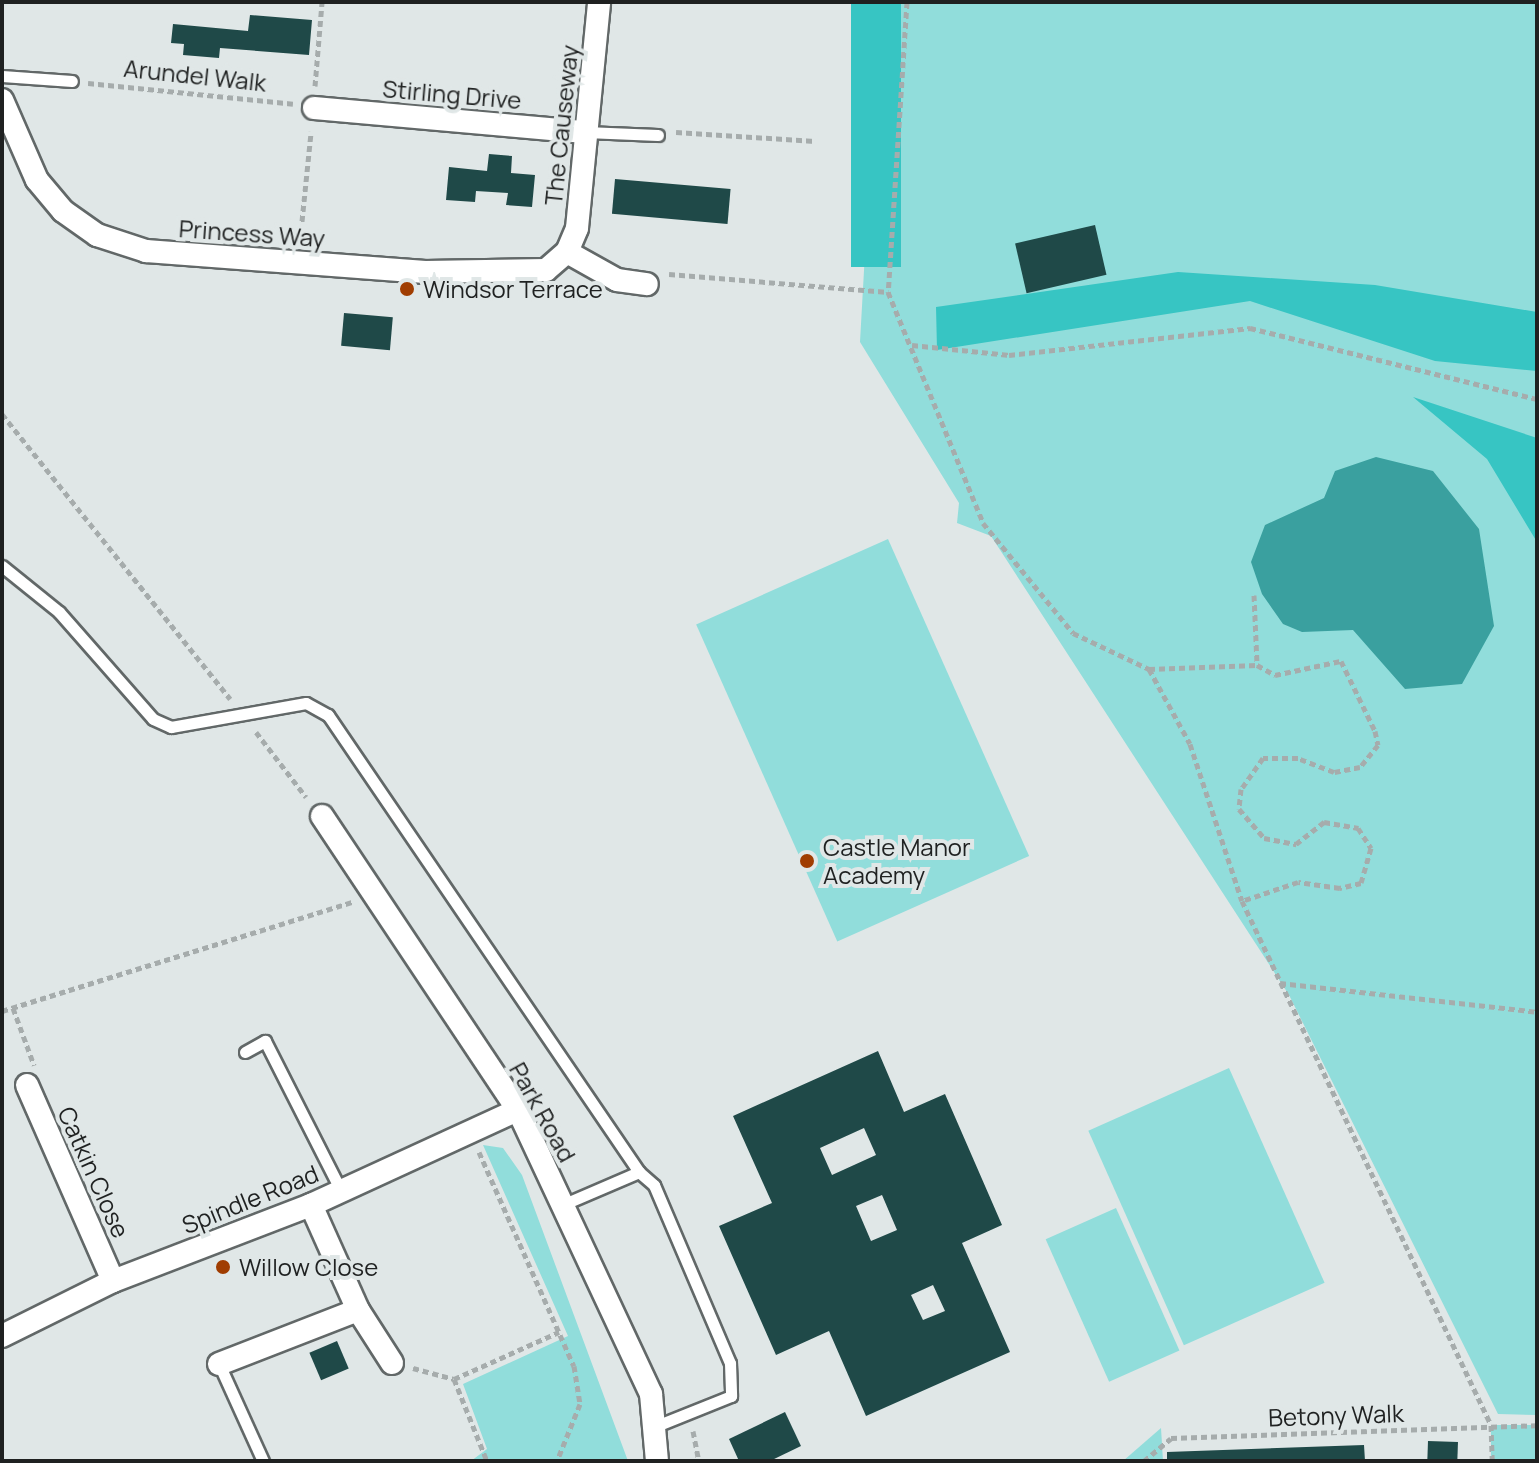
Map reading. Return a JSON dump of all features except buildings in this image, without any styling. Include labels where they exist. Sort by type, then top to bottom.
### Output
[{"type":"street","name":"The Causeway","points":[[567,252],[577,228],[599,2]]},
{"type":"street","name":"Princess Way","points":[[2,100],[37,180],[63,211],[97,235],[146,251],[501,274],[546,270],[567,252]]},
{"type":"street","name":"Stirling Drive","points":[[314,108],[585,132]]},
{"type":"street","points":[[567,252],[617,280],[647,284]]},
{"type":"street","name":"Park Road","points":[[322,816],[518,1110],[651,1394],[657,1461]]},
{"type":"street","name":"Catkin Close","points":[[27,1085],[113,1281]]},
{"type":"street","name":"Spindle Road","points":[[2,1336],[113,1281],[311,1205],[518,1110]]},
{"type":"street","points":[[311,1205],[358,1310],[392,1363]]},
{"type":"street","points":[[219,1364],[358,1310]]},
{"type":"lane","points":[[2,76],[72,81]]},
{"type":"lane","points":[[585,132],[658,135]]},
{"type":"lane","points":[[2,566],[59,612],[153,719],[171,727],[306,703],[328,715],[639,1172],[654,1185],[730,1363],[731,1396],[654,1427]]},
{"type":"lane","points":[[245,1052],[265,1041],[341,1191]]},
{"type":"lane","points":[[562,1205],[639,1172]]},
{"type":"lane","points":[[219,1364],[263,1461]]},
{"type":"path","points":[[907,2],[888,292],[983,523],[1073,633],[1149,669],[1257,665],[1275,675],[1341,661],[1378,745],[1360,767],[1334,772],[1279,755],[1250,770],[1239,809],[1264,838],[1296,844],[1338,821],[1358,828],[1371,848],[1370,865],[1361,883],[1298,882],[1242,901]]},
{"type":"path","name":"Arundel Walk","points":[[72,81],[314,108]]},
{"type":"path","points":[[658,135],[815,141]]},
{"type":"path","points":[[647,284],[661,273],[888,292]]},
{"type":"path","points":[[911,345],[1009,355],[1250,328],[1537,399]]},
{"type":"path","points":[[2,414],[322,816]]},
{"type":"path","points":[[1254,595],[1257,665]]},
{"type":"path","points":[[1149,669],[1190,744],[1242,901],[1491,1425],[1492,1461]]},
{"type":"path","points":[[2,1011],[372,895]]},
{"type":"path","points":[[1280,983],[1537,1012]]},
{"type":"path","points":[[13,1008],[36,1058],[27,1085]]},
{"type":"path","points":[[470,1131],[559,1332],[580,1404],[557,1461]]},
{"type":"path","points":[[392,1363],[454,1379],[559,1332]]},
{"type":"path","points":[[454,1379],[487,1461]]},
{"type":"path","points":[[689,1413],[699,1461]]},
{"type":"path","name":"Betony Walk","points":[[1144,1461],[1171,1438],[1537,1425]]},
{"type":"shaded area","points":[[851,2],[901,2],[901,267],[851,267]]},
{"type":"shaded area","points":[[879,2],[1537,2],[1537,1415],[1498,1414],[1289,995],[991,536],[957,523],[959,503],[860,342]]},
{"type":"shaded area","points":[[1178,272],[1375,285],[1537,312],[1537,371],[1435,361],[1250,301],[937,350],[936,307]]},
{"type":"shaded area","points":[[1413,397],[1537,438],[1537,542],[1487,459]]},
{"type":"shaded area","points":[[1376,457],[1433,471],[1479,529],[1494,626],[1462,684],[1405,689],[1353,630],[1302,632],[1283,624],[1262,594],[1251,562],[1265,525],[1324,498],[1335,471]]},
{"type":"shaded area","points":[[888,539],[1029,856],[837,941],[696,624]]},
{"type":"shaded area","points":[[1229,1068],[1325,1283],[1184,1345],[1088,1131]]},
{"type":"shaded area","points":[[483,1145],[503,1148],[522,1175],[628,1461],[471,1461],[487,1449],[463,1384],[568,1336]]},
{"type":"shaded area","points":[[1116,1208],[1179,1351],[1109,1382],[1046,1239]]},
{"type":"shaded area","points":[[1491,1425],[1537,1425],[1537,1461],[1491,1461]]},
{"type":"shaded area","points":[[1161,1428],[1163,1461],[1123,1461]]},
{"type":"place","name":"Windsor Terrace","points":[[407,289]]},
{"type":"place","name":"Castle Manor Academy","points":[[807,861]]},
{"type":"place","name":"Willow Close","points":[[223,1267]]}]
